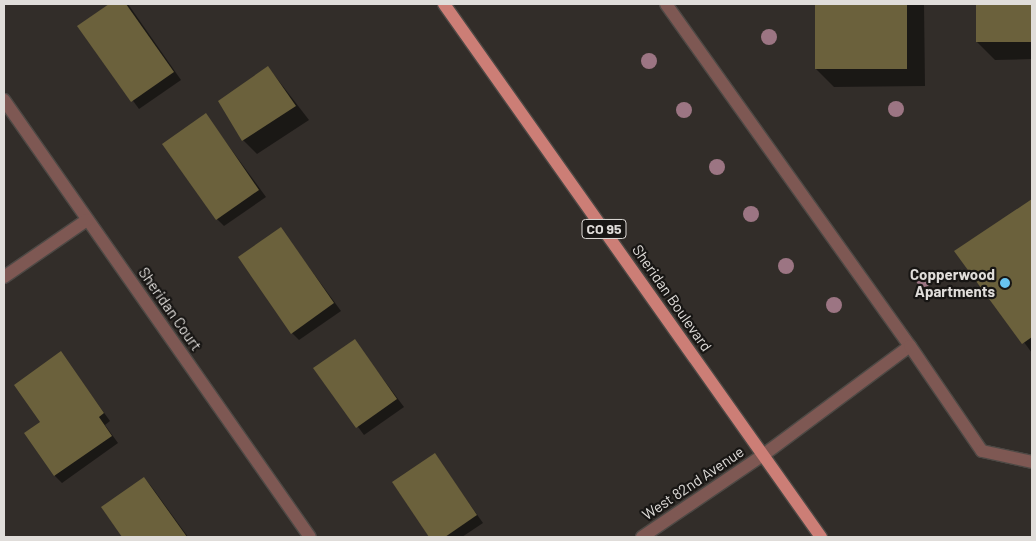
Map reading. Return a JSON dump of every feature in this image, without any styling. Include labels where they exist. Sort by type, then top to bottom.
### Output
[{"type":"main road","name":"Sheridan Boulevard","points":[[444,4],[821,537]]},
{"type":"street","points":[[666,4],[910,346],[982,451],[1032,462]]},
{"type":"street","name":"Sheridan Court","points":[[4,100],[310,537]]},
{"type":"street","points":[[4,277],[87,220]]},
{"type":"street","name":"West 82nd Avenue","points":[[642,537],[762,455],[910,346]]},
{"type":"building","points":[[109,4],[126,4],[174,72],[131,102],[77,26]]},
{"type":"building","points":[[815,4],[907,4],[907,69],[815,69]]},
{"type":"building","points":[[976,4],[1032,4],[1032,42],[976,42]]},
{"type":"building","points":[[268,66],[296,106],[242,141],[218,101]]},
{"type":"building","points":[[206,113],[259,190],[216,220],[162,144]]},
{"type":"building","name":"Copperwood Apartments","points":[[1032,199],[1032,337],[1022,344],[954,251]]},
{"type":"building","points":[[281,227],[334,303],[291,334],[238,257]]},
{"type":"building","points":[[355,339],[397,399],[356,428],[313,368]]},
{"type":"building","points":[[61,351],[104,413],[99,417],[112,436],[54,476],[24,433],[40,422],[14,385]]},
{"type":"building","points":[[435,453],[477,515],[445,537],[429,537],[392,482]]},
{"type":"building","points":[[144,477],[187,537],[122,537],[101,507]]},
{"type":"place","name":"Copperwood Apartments","points":[[1005,283]]}]
